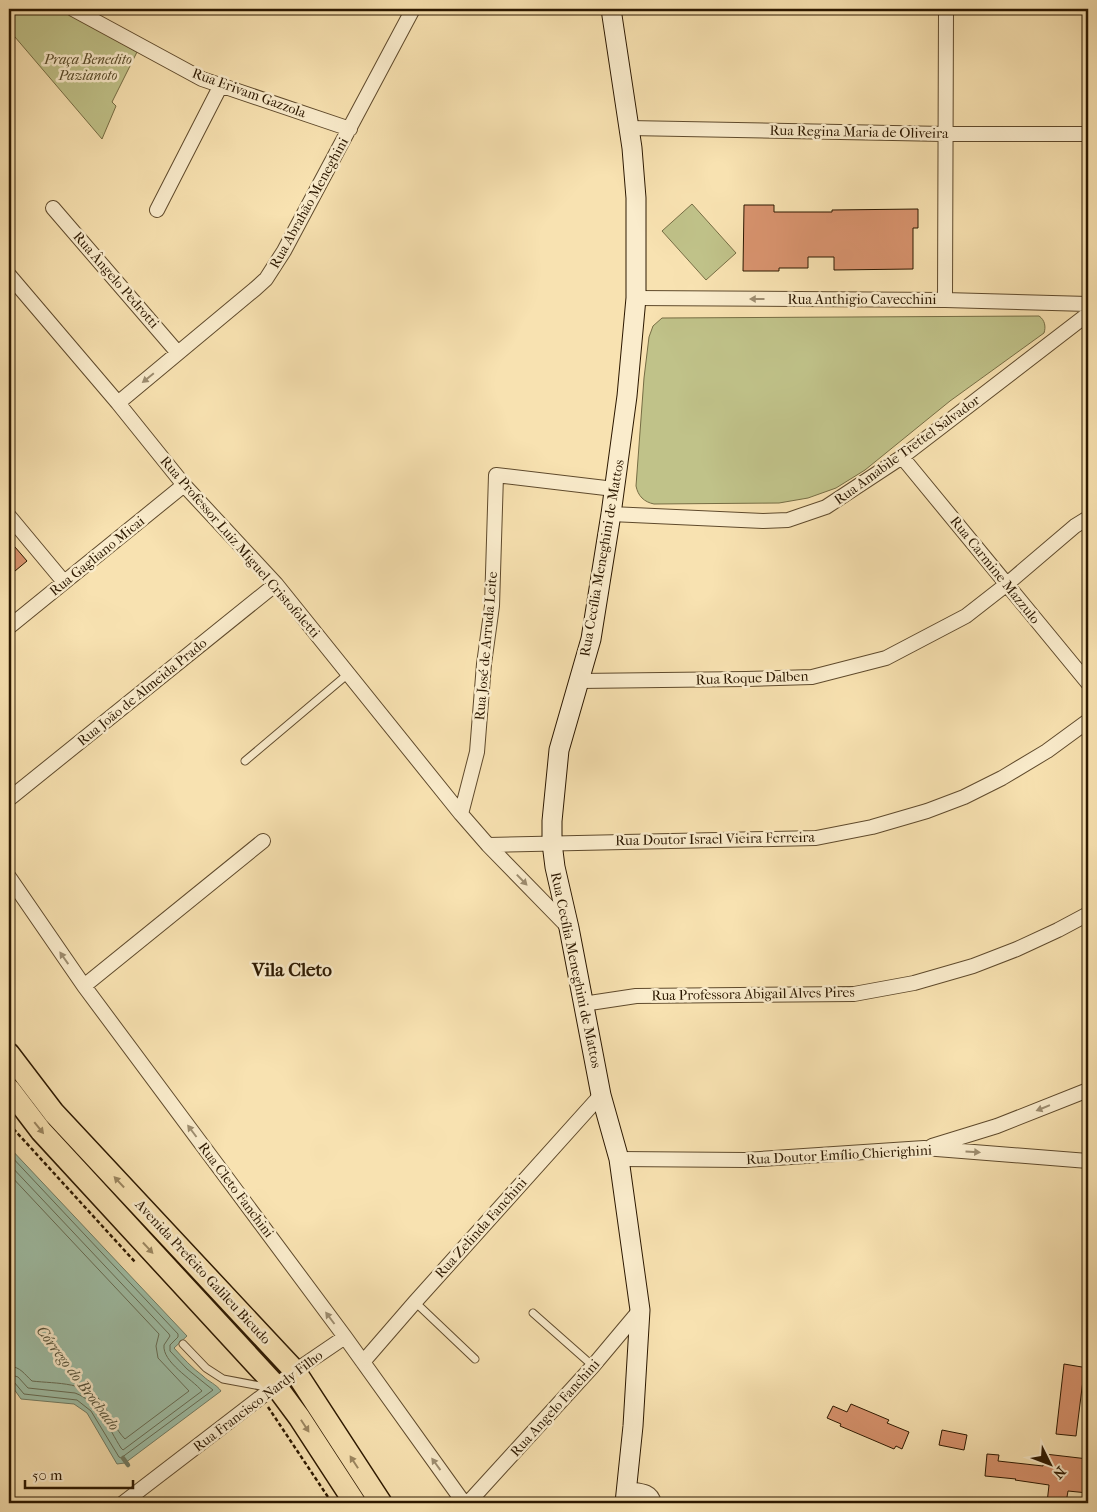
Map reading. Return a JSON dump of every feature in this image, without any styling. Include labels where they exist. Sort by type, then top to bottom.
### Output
[{"type":"main road","name":"Avenida Prefeito Galileu Bicudo","points":[[9,1054],[54,1113],[296,1371],[381,1503]]},
{"type":"main road","name":"Avenida Prefeito Galileu Bicudo","points":[[9,1089],[48,1138],[270,1391],[300,1417],[355,1503]]},
{"type":"street","name":"Rua Erivam Gazzola","points":[[73,9],[202,79],[350,129]]},
{"type":"street","name":"Rua Abrahão Meneghini","points":[[118,403],[266,279],[284,251],[413,9]]},
{"type":"street","name":"Rua Cecília Meneghini de Mattos","points":[[611,9],[632,148],[636,198],[636,298],[627,396],[611,514],[591,639],[559,750],[552,821],[552,842],[555,867],[569,928],[601,1095],[619,1159],[640,1310],[633,1426],[625,1496]]},
{"type":"street","points":[[946,9],[946,300]]},
{"type":"street","points":[[157,210],[222,86]]},
{"type":"street","name":"Rua Regina Maria de Oliveira","points":[[629,128],[945,134],[1088,134]]},
{"type":"street","name":"Rua Ângelo Pedrotti","points":[[53,208],[178,353]]},
{"type":"street","name":"Rua Professor Luiz Miguel Cristofoletti","points":[[9,274],[118,403],[184,485],[276,584],[461,814],[488,845],[569,928]]},
{"type":"street","name":"Rua Anthigio Cavecchini","points":[[636,298],[946,300],[1088,304]]},
{"type":"street","name":"Rua Amabile Trettel Salvador","points":[[611,514],[763,521],[788,520],[826,507],[902,457],[1088,314]]},
{"type":"street","name":"Rua Carmine Mazzulo","points":[[902,457],[1088,683]]},
{"type":"street","name":"Rua José de Arruda Leite","points":[[461,814],[478,752],[484,664],[492,606],[496,475],[614,488]]},
{"type":"street","name":"Rua Gagliano Micai","points":[[9,627],[184,485]]},
{"type":"street","points":[[9,516],[64,582]]},
{"type":"street","name":"Rua Roque Dalben","points":[[579,681],[812,677],[886,658],[966,616],[1075,526],[1088,518]]},
{"type":"street","name":"Rua João de Almeida Prado","points":[[9,799],[276,584]]},
{"type":"street","name":"Rua Doutor Israel Vieira Ferreira","points":[[552,842],[816,838],[872,827],[927,811],[964,797],[1002,778],[1047,751],[1088,721]]},
{"type":"street","points":[[84,986],[263,841]]},
{"type":"street","points":[[488,845],[552,842]]},
{"type":"street","name":"Rua Cleto Fanchini","points":[[9,877],[84,986],[466,1503]]},
{"type":"street","name":"Rua Professora Abigail Alves Pires","points":[[583,1004],[636,996],[854,994],[914,983],[973,966],[1017,949],[1088,914]]},
{"type":"street","points":[[924,1148],[997,1126],[1088,1090]]},
{"type":"street","name":"Rua Zelinda Fanchini","points":[[363,1362],[414,1302],[601,1095]]},
{"type":"street","points":[[996,1154],[990,1140],[997,1126]]},
{"type":"street","name":"Rua Doutor Emílio Chierighini","points":[[619,1159],[745,1160],[924,1148],[1088,1161]]},
{"type":"street","name":"Rua Angelo Fanchini","points":[[466,1503],[593,1366],[640,1310]]},
{"type":"street","name":"Rua Francisco Nardy Filho","points":[[123,1503],[296,1371],[345,1337]]},
{"type":"street","points":[[625,1496],[649,1493],[654,1503]]},
{"type":"lane","points":[[245,761],[348,674]]},
{"type":"lane","points":[[414,1302],[475,1359]]},
{"type":"lane","points":[[533,1313],[593,1366]]},
{"type":"lane","points":[[183,1344],[206,1368],[223,1379],[270,1391]]},
{"type":"path","points":[[9,1124],[136,1262]]},
{"type":"path","points":[[270,1391],[332,1503]]},
{"type":"green space","name":"Praça Benedito Pazianoto","points":[[9,9],[60,9],[137,52],[112,102],[116,106],[102,139],[9,30]]},
{"type":"green space","points":[[692,204],[736,253],[706,280],[662,231]]},
{"type":"green space","points":[[1039,316],[1043,320],[1044,333],[950,401],[865,470],[836,488],[808,498],[779,503],[654,504],[644,500],[638,493],[636,486],[649,337],[653,326],[662,318]]},
{"type":"water","points":[[9,1147],[187,1336],[174,1348],[191,1366],[221,1391],[125,1463],[117,1464],[87,1413],[74,1404],[21,1399],[9,1382]]},
{"type":"building","points":[[744,205],[774,205],[774,212],[918,209],[918,228],[913,228],[913,269],[834,270],[834,257],[808,257],[808,268],[779,268],[779,271],[743,271]]},
{"type":"building","points":[[9,540],[27,561],[9,576]]},
{"type":"building","points":[[1064,1364],[1088,1368],[1088,1380],[1083,1380],[1076,1436],[1056,1434]]},
{"type":"building","points":[[851,1404],[889,1420],[887,1423],[909,1432],[902,1449],[896,1446],[894,1449],[840,1426],[841,1424],[827,1418],[833,1406],[847,1412]]},
{"type":"building","points":[[942,1430],[967,1435],[964,1450],[939,1445]]},
{"type":"building","points":[[987,1454],[999,1455],[998,1461],[1043,1466],[1045,1454],[1088,1459],[1088,1493],[1068,1491],[1066,1503],[1047,1503],[1049,1485],[985,1476]]},
{"type":"waterway","name":"Córrego do Brochado","points":[[123,1458],[128,1465]]},
{"type":"waterway","name":"Córrego do Brochado","points":[[165,1500],[169,1503]]},
{"type":"district","name":"Vila Cleto","points":[[292,970]]}]
